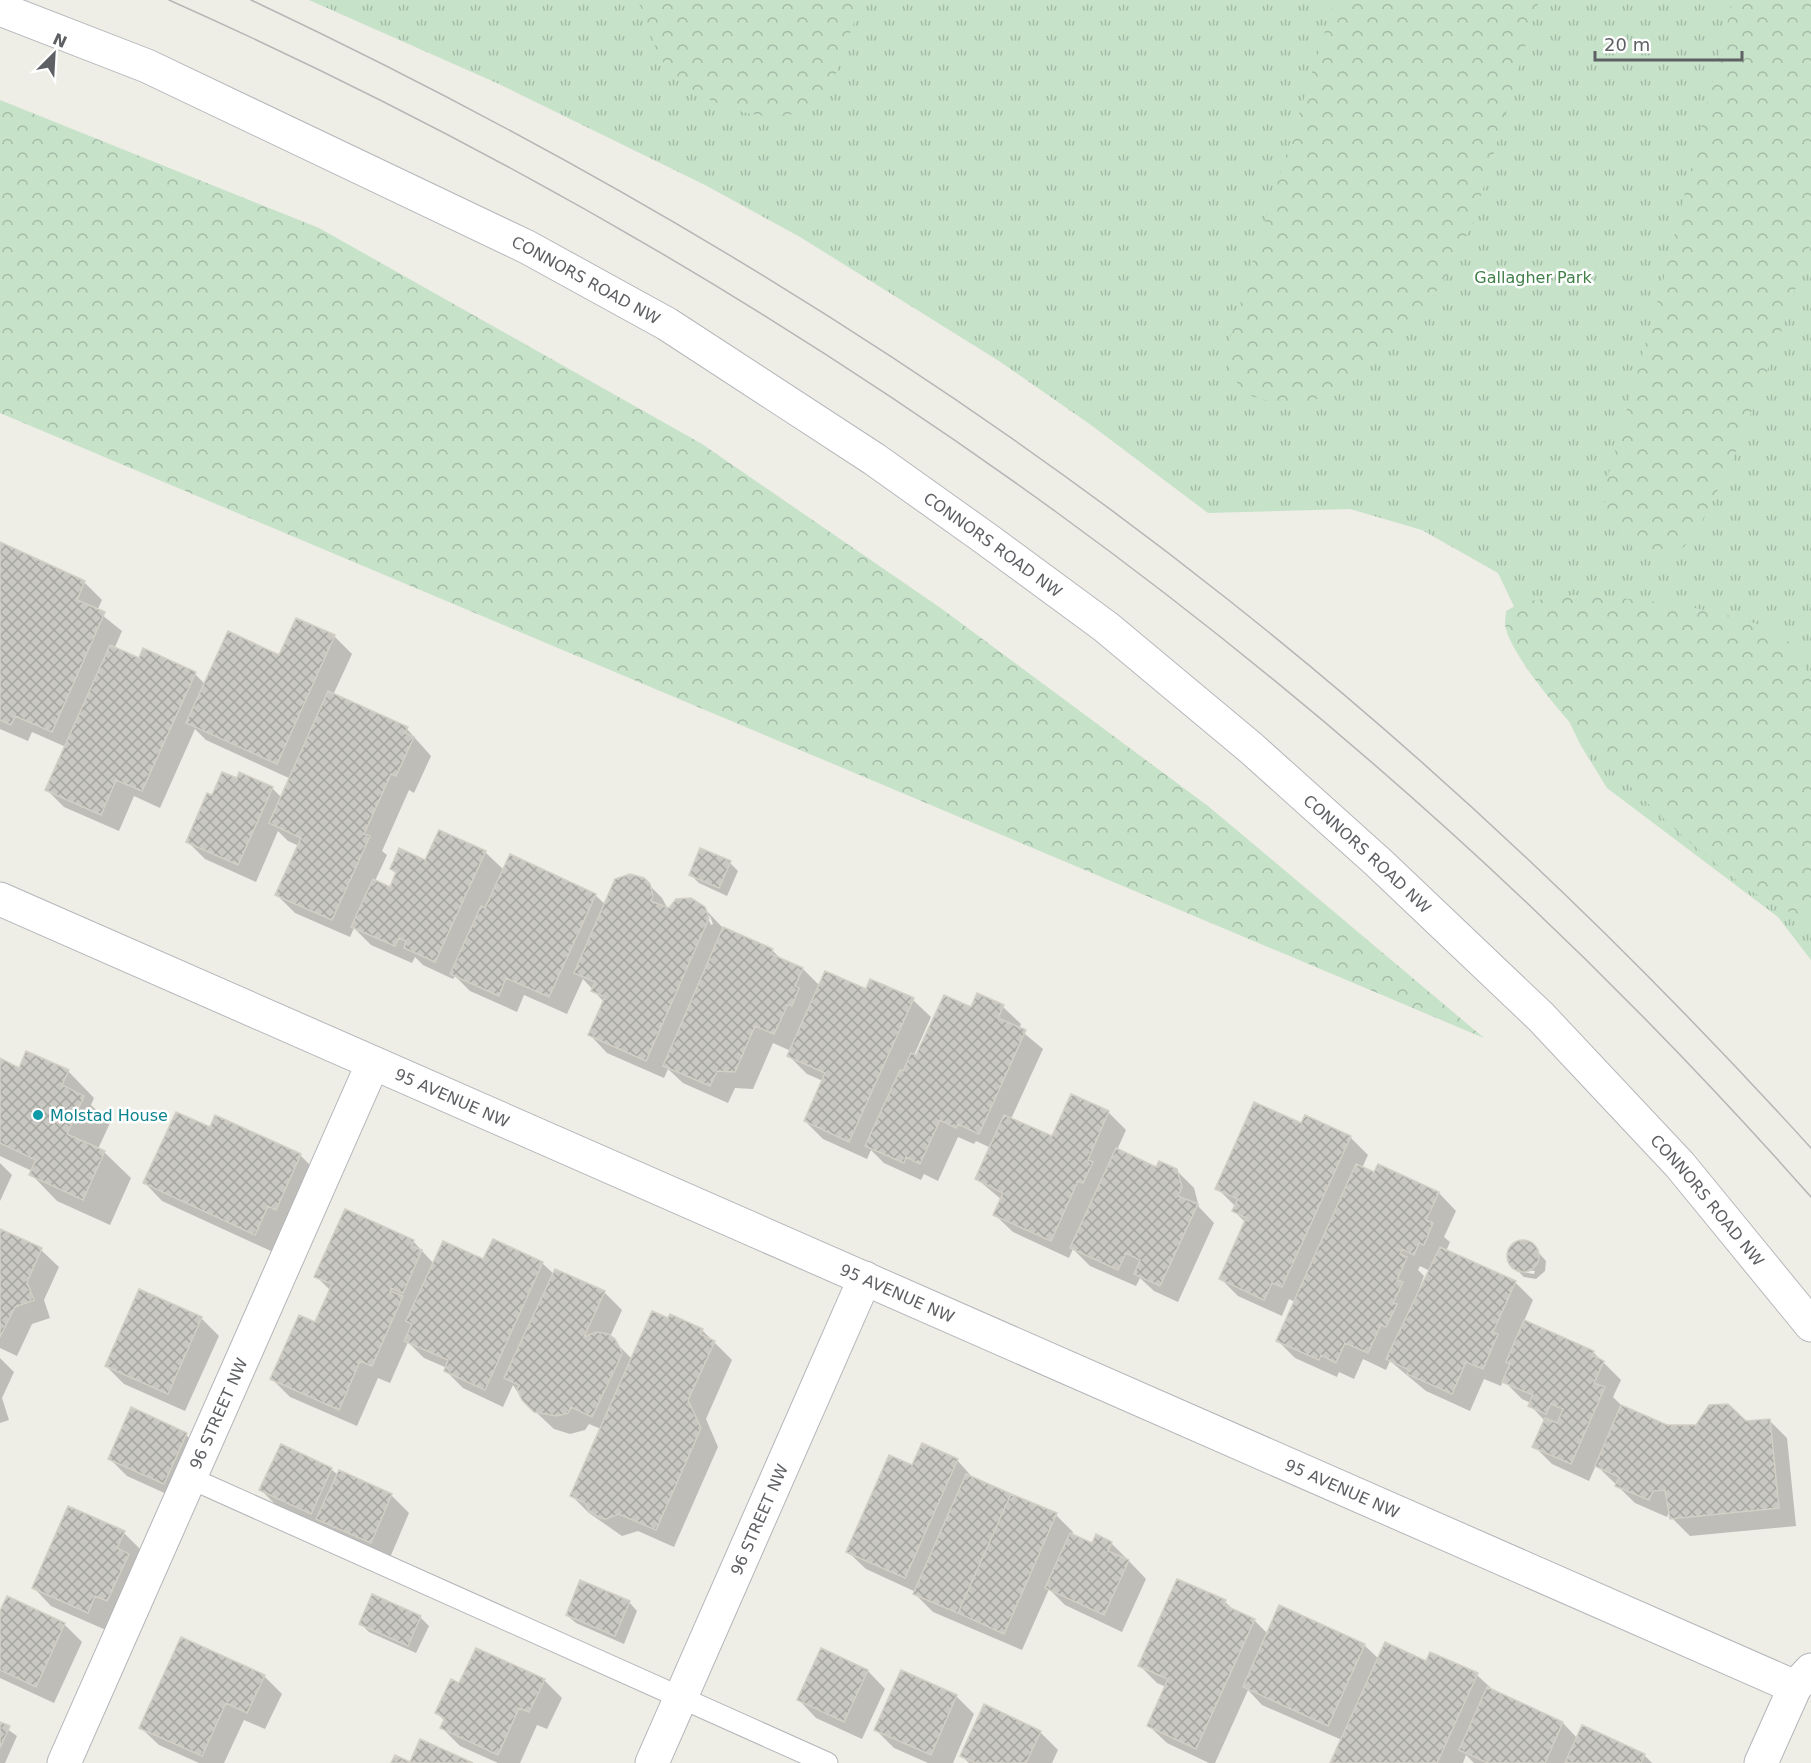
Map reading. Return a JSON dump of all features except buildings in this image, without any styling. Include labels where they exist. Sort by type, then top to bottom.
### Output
[{"type":"street","name":"CONNORS ROAD NW","points":[[0,9],[147,66],[527,247],[667,324],[874,459],[994,545],[1106,627],[1251,748],[1379,863],[1541,1017],[1680,1165],[1811,1325]]},
{"type":"street","name":"95 AVENUE NW","points":[[0,899],[865,1278],[1803,1678]]},
{"type":"street","name":"96 STREET NW","points":[[64,1763],[373,1063]]},
{"type":"street","name":"96 STREET NW","points":[[652,1763],[865,1278]]},
{"type":"street","points":[[1761,1763],[1803,1678]]},
{"type":"lane","points":[[190,1478],[827,1763]]},
{"type":"green space","name":"Gallagher Park","points":[[309,0],[1811,0],[1811,960],[1778,917],[1607,788],[1580,744],[1498,573],[1422,530],[1350,509],[1208,513],[1091,425],[999,361],[800,237],[705,185],[499,84]]},
{"type":"green space","points":[[637,0],[862,0],[829,93],[812,107],[791,115],[767,116],[743,112],[719,104],[697,93],[678,79],[660,56]]},
{"type":"green space","points":[[1335,0],[1539,0],[1473,223],[1441,286],[1416,316],[1334,393],[1300,405],[1282,405],[1251,396],[1239,386],[1231,372],[1228,356],[1231,336],[1252,263]]},
{"type":"green space","points":[[1733,0],[1811,0],[1811,242],[1777,345],[1732,462],[1697,531],[1684,547],[1669,555],[1641,554],[1618,535],[1605,505],[1605,487],[1662,285]]},
{"type":"green space","points":[[0,100],[319,228],[702,444],[942,609],[1208,806],[1484,1038],[0,413]]},
{"type":"green space","points":[[1576,595],[1657,602],[1722,614],[1775,632],[1794,648],[1811,680],[1811,913],[1793,913],[1763,898],[1724,870],[1679,832],[1587,742],[1520,658],[1506,629],[1506,611],[1522,602]]},
{"type":"tram line","points":[[169,0],[400,110],[625,232],[844,366],[1054,511],[1257,667],[1452,833],[1636,1010],[1811,1197]]},
{"type":"tram line","points":[[251,0],[380,63],[632,198],[877,347],[996,427],[1112,511],[1304,661],[1456,793],[1602,931],[1743,1074],[1811,1148]]},
{"type":"place","name":"Molstad House","points":[[38,1115]]}]
